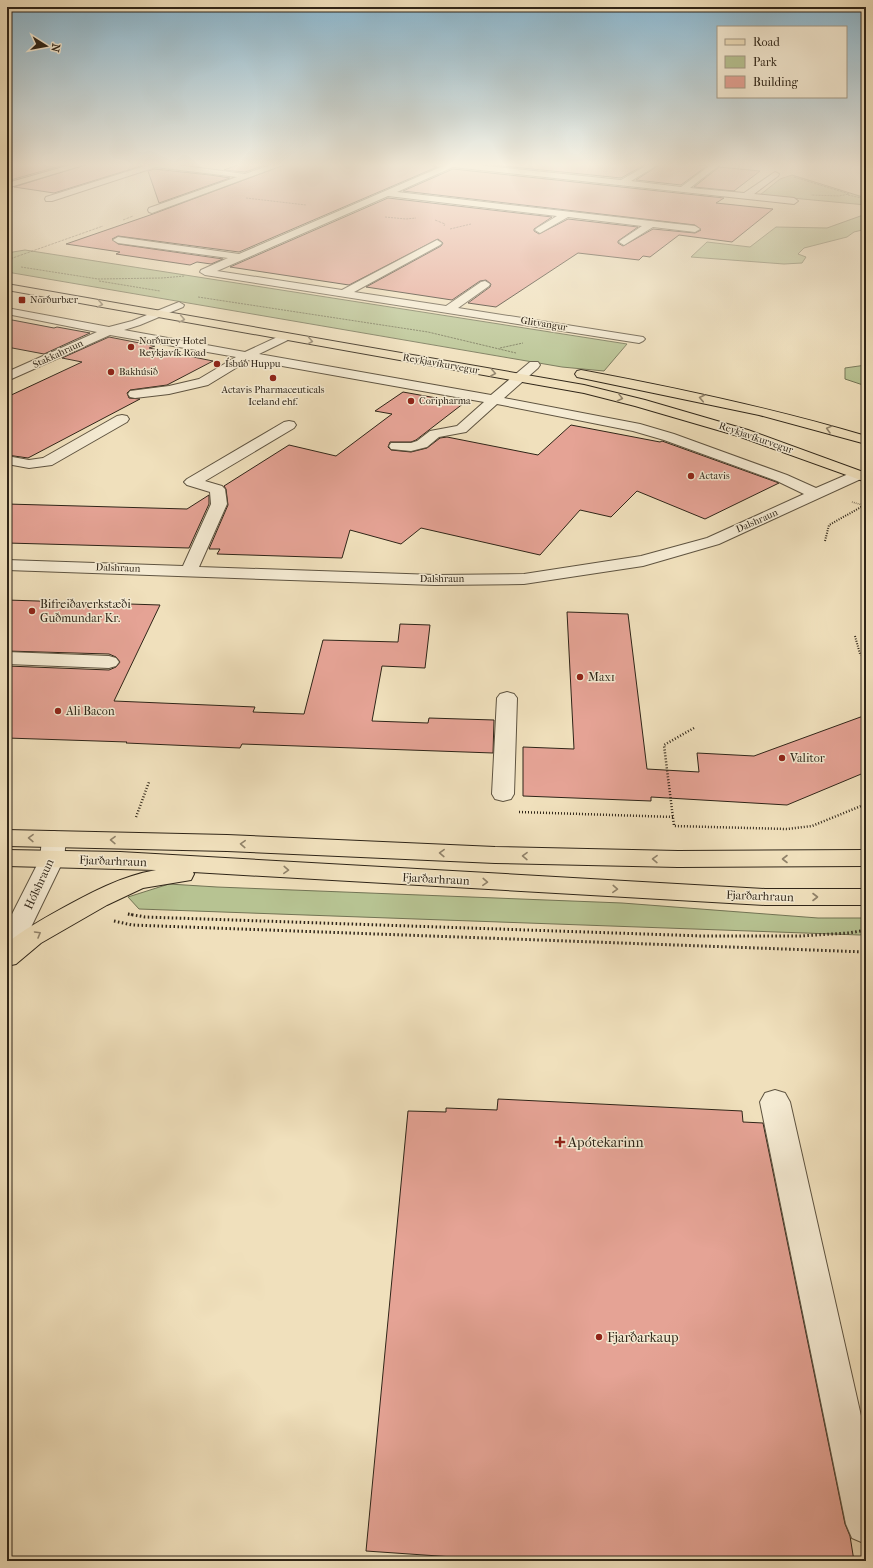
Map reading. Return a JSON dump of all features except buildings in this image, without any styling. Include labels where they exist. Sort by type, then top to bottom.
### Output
[{"type":"main road","name":"Reykjavíkurvegur","points":[[7,286],[143,312],[584,389],[655,407],[743,433],[862,476]]},
{"type":"main road","points":[[162,298],[187,302]]},
{"type":"main road","points":[[519,358],[534,365],[549,368]]},
{"type":"main road","name":"Reykjavíkurvegur","points":[[572,372],[731,404],[866,440]]},
{"type":"main road","name":"Fjarðarhraun","points":[[7,838],[53,849],[120,860],[765,897],[866,897]]},
{"type":"main road","name":"Fjarðarhraun","points":[[7,858],[53,849],[226,843],[495,855],[670,859],[866,858]]},
{"type":"main road","points":[[7,957],[32,937],[91,903],[138,881],[157,876],[247,868]]},
{"type":"street","points":[[205,272],[287,236]]},
{"type":"street","points":[[624,242],[633,236]]},
{"type":"street","points":[[118,240],[241,257]]},
{"type":"street","points":[[344,293],[436,244]]},
{"type":"street","name":"Glitvangur","points":[[205,272],[639,339]]},
{"type":"street","points":[[448,309],[485,284]]},
{"type":"street","name":"Stakkahraun","points":[[109,331],[123,321],[143,312],[162,298]]},
{"type":"street","name":"Stakkahraun","points":[[7,377],[109,331],[136,323],[187,302]]},
{"type":"street","points":[[7,311],[635,427],[669,437],[782,478],[816,494]]},
{"type":"street","points":[[135,394],[169,390],[203,382],[248,355],[286,337]]},
{"type":"street","points":[[396,446],[411,447],[422,444],[435,434],[461,429],[534,365]]},
{"type":"street","points":[[7,460],[29,464],[47,462],[122,419]]},
{"type":"street","points":[[189,570],[219,504],[218,489],[192,482],[289,425]]},
{"type":"street","name":"Dalshraun","points":[[7,565],[189,570],[435,580],[532,578],[643,561],[713,541],[816,494],[862,476]]},
{"type":"street","points":[[7,658],[109,662]]},
{"type":"street","points":[[503,794],[507,698]]},
{"type":"street","name":"Hólshraun","points":[[7,950],[53,849]]},
{"type":"street","points":[[775,1102],[866,1524]]},
{"type":"path","points":[[436,244],[431,241],[439,236]]},
{"type":"path","points":[[21,267],[98,279],[162,278],[205,272]]},
{"type":"path","points":[[19,269],[95,280],[162,298]]},
{"type":"path","points":[[187,302],[428,332],[500,349],[519,358]]},
{"type":"path","points":[[500,349],[526,343]]},
{"type":"path","points":[[825,541],[829,525],[864,506]]},
{"type":"path","points":[[855,636],[860,654],[866,658]]},
{"type":"path","points":[[694,728],[664,745],[674,826],[787,829],[812,826],[866,804]]},
{"type":"path","points":[[136,819],[149,782]]},
{"type":"path","points":[[503,794],[502,812],[674,818]]},
{"type":"path","points":[[91,903],[109,907],[124,913],[145,917],[703,936],[800,936],[849,933],[866,930]]},
{"type":"path","points":[[91,903],[95,914],[108,920],[132,925],[866,952]]},
{"type":"green space","points":[[764,236],[848,236],[804,248],[798,254],[806,257],[802,263],[784,264],[691,257],[707,242],[750,247]]},
{"type":"green space","points":[[25,250],[627,344],[604,371],[562,367],[7,272],[7,253]]},
{"type":"green space","points":[[866,365],[866,386],[845,379],[845,368]]},
{"type":"green space","points":[[169,884],[622,903],[818,918],[866,918],[866,933],[860,935],[139,909],[128,897]]},
{"type":"place","name":"Norðurbær","points":[[22,300]]},
{"type":"place","name":"Norðurey Hotel Reykjavík Road","points":[[131,347]]},
{"type":"place","name":"Ísbúð Huppu","points":[[217,364]]},
{"type":"place","name":"Bakhúsið","points":[[111,372]]},
{"type":"place","name":"Actavis Pharmaceuticals Iceland ehf.","points":[[273,378]]},
{"type":"place","name":"Coripharma","points":[[411,401]]},
{"type":"place","name":"Actavis","points":[[691,476]]},
{"type":"place","name":"Bifreiðaverkstæði Guðmundar Kr.","points":[[32,611]]},
{"type":"place","name":"Max1","points":[[580,677]]},
{"type":"place","name":"Ali Bacon","points":[[58,711]]},
{"type":"place","name":"Valitor","points":[[782,758]]},
{"type":"place","name":"Apótekarinn","points":[[560,1142]]},
{"type":"place","name":"Fjarðarkaup","points":[[599,1337]]}]
